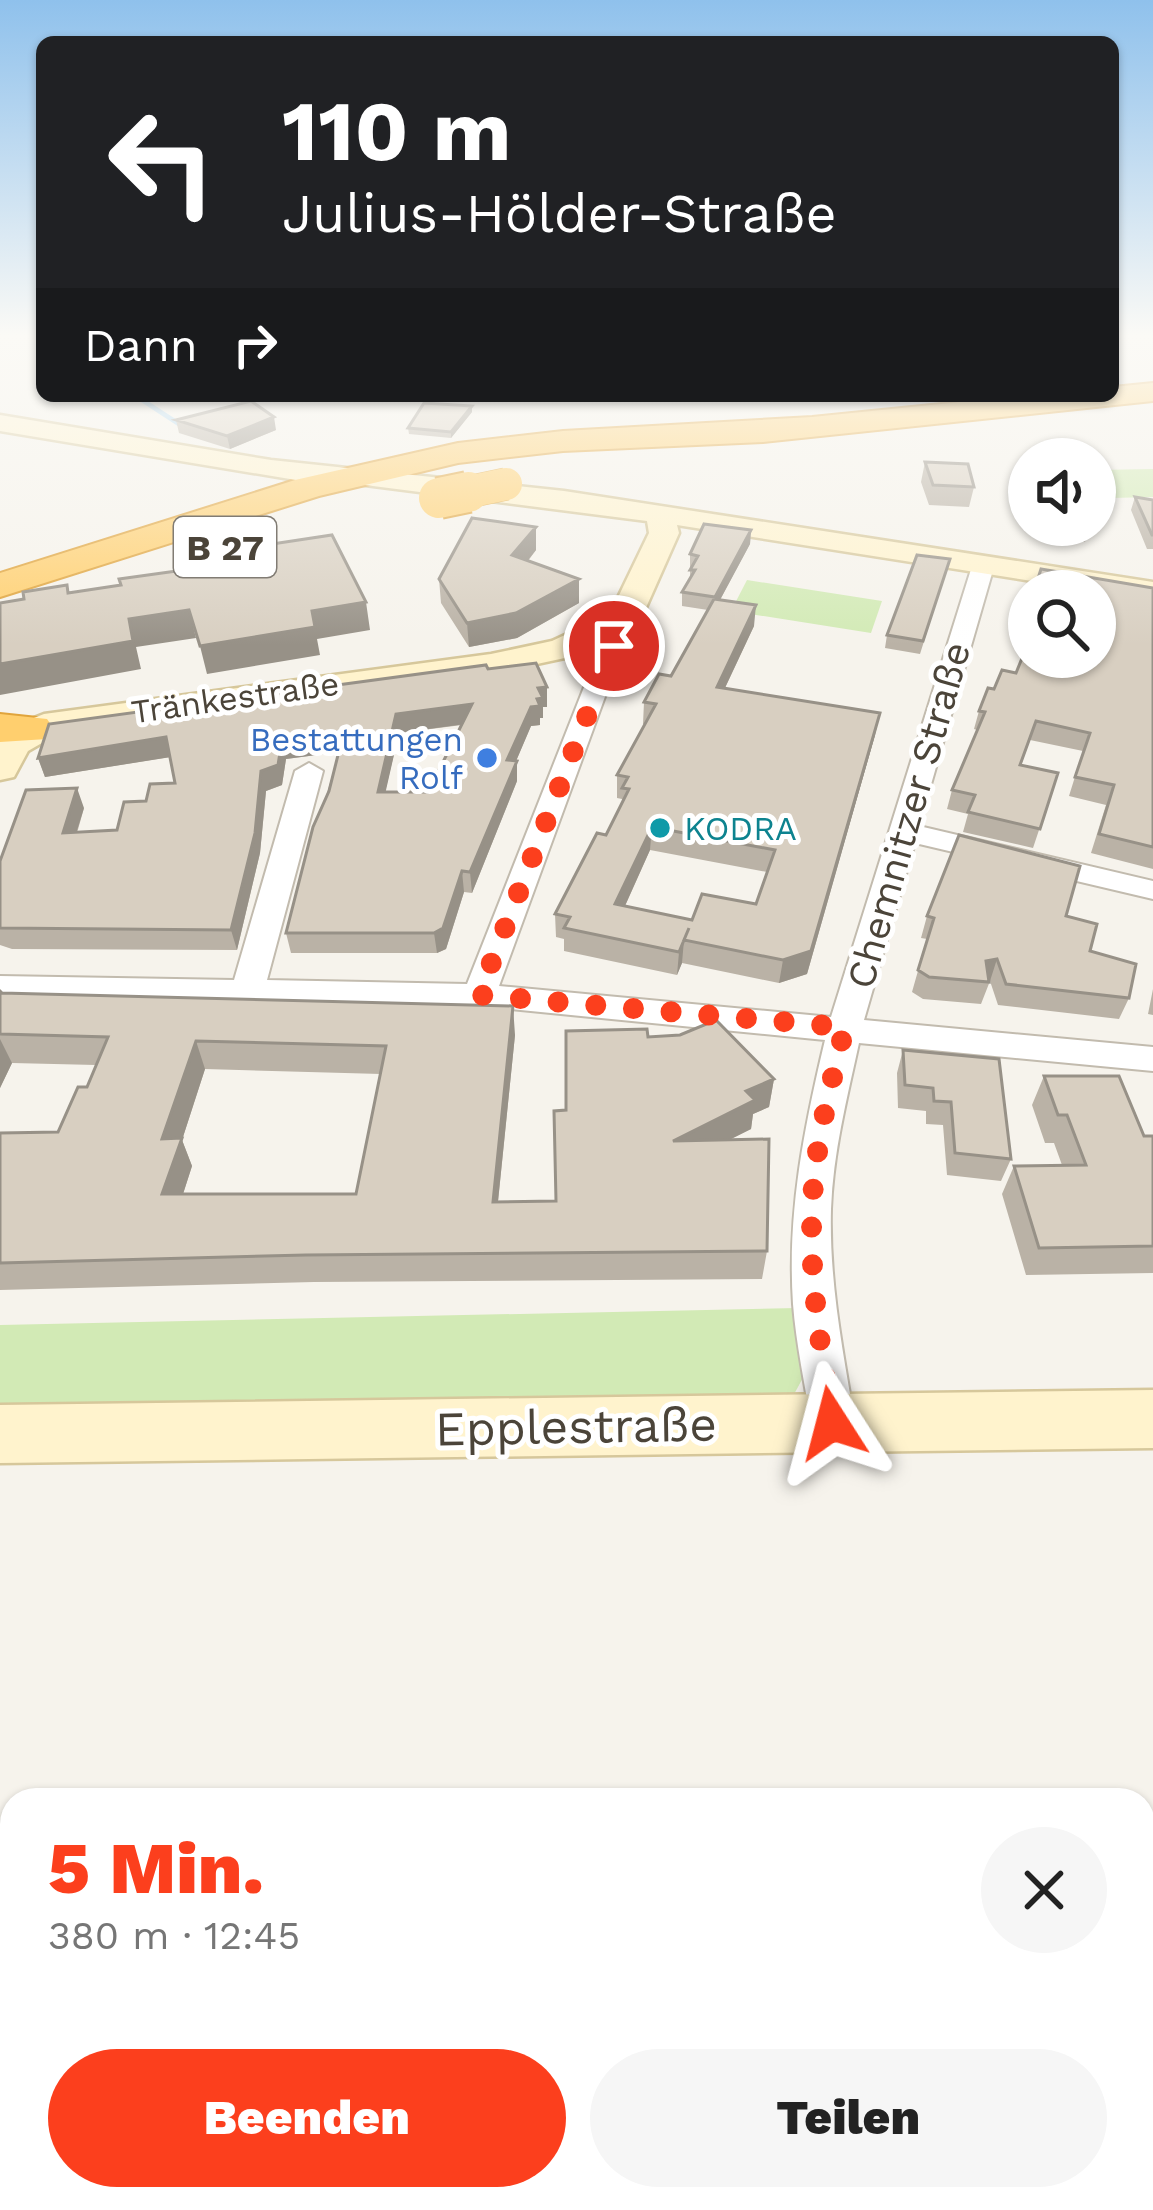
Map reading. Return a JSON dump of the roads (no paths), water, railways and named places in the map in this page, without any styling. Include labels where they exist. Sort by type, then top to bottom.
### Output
[{"type":"highway","name":"B 27","points":[[412,489],[480,448],[661,439]]},
{"type":"highway","name":"B 27","points":[[3,595],[412,489],[758,439]]},
{"type":"highway","points":[[290,490],[412,489]]},
{"type":"highway","name":"B 27","points":[[3,595],[290,490]]},
{"type":"main road","points":[[70,439],[290,490]]},
{"type":"main road","points":[[412,489],[620,507],[663,525]]},
{"type":"main road","points":[[412,489],[582,511],[628,529],[715,526],[1153,591]]},
{"type":"main road","points":[[602,672],[663,525]]},
{"type":"main road","points":[[628,529],[647,563]]},
{"type":"main road","name":"Tränkestraße","points":[[0,769],[16,739],[15,729],[491,664],[562,650],[627,619]]},
{"type":"main road","name":"Tränkestraße","points":[[491,664],[602,672]]},
{"type":"main road","name":"Epplestraße","points":[[0,1434],[1153,1419]]},
{"type":"street","name":"Chemnitzer Straße","points":[[832,1423],[814,1306],[812,1210],[820,1136],[845,1027],[984,563]]},
{"type":"street","points":[[479,995],[602,672]]},
{"type":"street","points":[[248,988],[309,771]]},
{"type":"street","points":[[902,831],[1153,890]]},
{"type":"street","points":[[0,987],[479,995],[1153,1059]]},
{"type":"place","name":"Bestattungen Rolf","points":[[487,758]]},
{"type":"place","name":"KODRA","points":[[660,828]]}]
